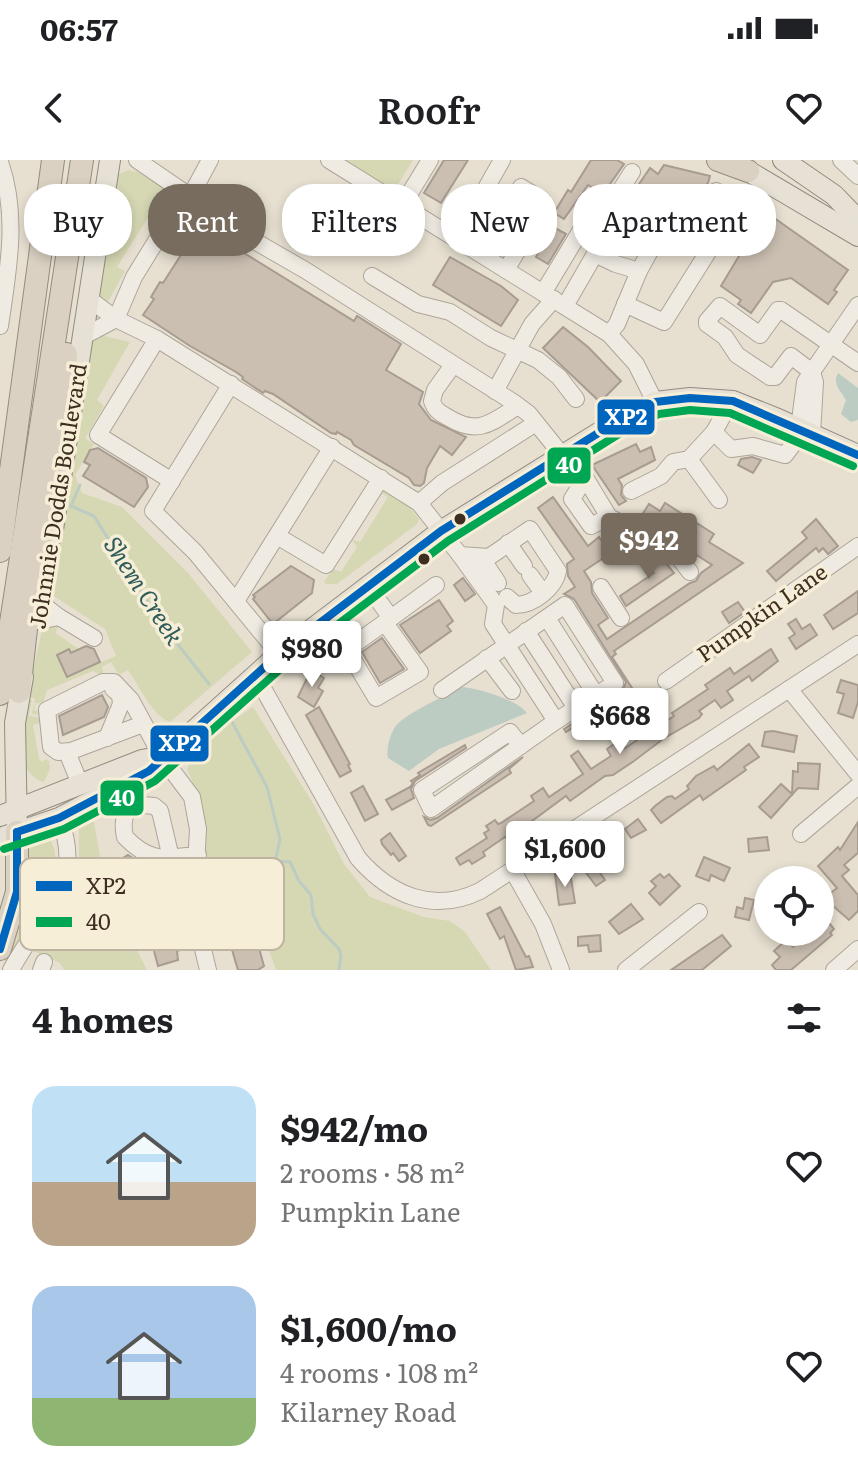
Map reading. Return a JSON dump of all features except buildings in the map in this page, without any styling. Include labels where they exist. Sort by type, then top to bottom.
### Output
[{"type":"highway","points":[[36,160],[39,184]]},
{"type":"highway","points":[[50,184],[53,160]]},
{"type":"highway","name":"Johnnie Dodds Boulevard","points":[[10,693],[82,160]]},
{"type":"highway","points":[[718,160],[748,171]]},
{"type":"highway","points":[[728,160],[748,171]]},
{"type":"highway","points":[[0,551],[40,256]]},
{"type":"highway","points":[[0,506],[11,480]]},
{"type":"highway","points":[[0,949],[17,892],[8,824]]},
{"type":"main road","points":[[783,160],[834,195],[858,220]]},
{"type":"main road","name":"Johnnie Dodds Boulevard","points":[[8,824],[15,723],[10,693],[39,612],[109,167]]},
{"type":"main road","points":[[748,171],[858,236]]},
{"type":"main road","points":[[8,824],[59,818],[149,771],[279,654],[441,531],[616,422],[655,402],[690,398],[731,401],[858,455]]},
{"type":"main road","points":[[8,824],[80,784],[142,760],[162,757]]},
{"type":"street","points":[[329,160],[367,184]]},
{"type":"street","points":[[415,184],[430,160]]},
{"type":"street","points":[[488,184],[502,160]]},
{"type":"street","points":[[841,160],[858,176]]},
{"type":"street","points":[[0,162],[9,198],[12,232],[0,326]]},
{"type":"street","points":[[109,167],[139,162],[171,184]]},
{"type":"street","points":[[194,184],[204,162]]},
{"type":"street","points":[[554,299],[595,207],[602,208],[610,203],[632,172]]},
{"type":"street","points":[[609,334],[655,242],[680,209],[703,207],[716,191],[738,204],[664,322],[625,304]]},
{"type":"street","points":[[266,248],[518,406],[566,453],[609,517],[673,550],[690,572]]},
{"type":"street","points":[[495,391],[532,324],[595,254],[639,271]]},
{"type":"street","points":[[84,336],[116,319],[134,277],[148,256]]},
{"type":"street","points":[[484,256],[609,334],[636,364],[655,402]]},
{"type":"street","points":[[506,270],[514,256]]},
{"type":"street","points":[[372,276],[418,304],[450,312],[491,338],[549,368],[576,399]]},
{"type":"street","points":[[89,299],[116,319],[157,339],[419,503],[496,605],[493,624],[556,721]]},
{"type":"street","points":[[812,372],[858,305]]},
{"type":"street","points":[[714,432],[731,449],[753,446],[785,455],[805,431],[815,382],[812,372],[791,356],[775,377],[770,377],[737,355],[725,337],[707,324],[720,306],[760,335],[781,310],[858,363]]},
{"type":"street","points":[[157,339],[98,435],[172,481]]},
{"type":"street","points":[[453,365],[435,390],[432,401],[438,411],[462,426],[479,427],[518,406]]},
{"type":"street","points":[[231,384],[153,511],[195,552],[279,654]]},
{"type":"street","points":[[631,491],[661,476],[673,462],[689,459],[714,432],[731,401]]},
{"type":"street","points":[[419,503],[442,483],[536,423]]},
{"type":"street","points":[[236,601],[332,447]]},
{"type":"street","points":[[689,459],[719,500]]},
{"type":"street","points":[[277,536],[326,565],[381,478]]},
{"type":"street","points":[[460,555],[489,557],[530,529],[558,571],[556,581],[543,593],[523,605],[516,605],[481,557]]},
{"type":"street","points":[[508,543],[543,593]]},
{"type":"street","name":"Pumpkin Lane","points":[[666,681],[858,546]]},
{"type":"street","points":[[368,586],[388,620],[420,672],[376,698],[348,651],[388,620],[436,585]]},
{"type":"street","points":[[601,587],[621,618]]},
{"type":"street","points":[[442,690],[565,605],[615,683],[431,809],[422,790],[510,732],[521,746]]},
{"type":"street","points":[[39,612],[59,617],[94,638]]},
{"type":"street","points":[[526,631],[576,708]]},
{"type":"street","points":[[255,674],[358,858],[374,877],[407,896],[439,901],[473,895],[513,871],[858,644]]},
{"type":"street","points":[[487,658],[512,691]]},
{"type":"street","points":[[143,724],[67,752],[58,752],[51,747],[47,713],[50,707],[110,681],[119,685],[131,700],[162,757],[192,797],[198,829],[198,858]]},
{"type":"street","points":[[47,713],[110,688],[120,695],[121,704],[107,738]]},
{"type":"street","points":[[789,689],[858,774]]},
{"type":"street","points":[[67,752],[80,784]]},
{"type":"street","points":[[801,834],[858,786]]},
{"type":"street","points":[[59,818],[69,846],[68,858]]},
{"type":"street","points":[[169,858],[198,855]]},
{"type":"street","points":[[513,871],[543,924],[561,970]]},
{"type":"street","points":[[626,970],[699,912]]},
{"type":"street","points":[[834,970],[858,949]]},
{"type":"street","points":[[11,970],[22,950]]},
{"type":"street","points":[[202,950],[208,970]]},
{"type":"green space","points":[[340,160],[413,160],[398,184],[377,184]]},
{"type":"green space","points":[[128,170],[137,172],[157,184],[148,184],[148,218],[132,243],[132,184],[112,184],[119,174]]},
{"type":"green space","points":[[103,256],[124,256],[117,267],[125,271],[107,303],[98,297]]},
{"type":"green space","points":[[100,335],[130,342],[97,400],[104,406],[85,438],[94,444],[75,475],[82,493],[122,507],[188,573],[252,652],[170,722],[152,707],[128,670],[119,675],[111,662],[102,667],[104,676],[93,671],[47,690],[43,704],[35,703],[34,710],[42,715],[32,714],[35,698],[27,697],[43,626],[60,624],[55,633],[79,649],[71,653],[68,649],[57,655],[67,676],[116,656],[105,629],[49,593],[91,342]]},
{"type":"green space","points":[[384,489],[405,502],[419,519],[417,524],[337,584],[326,584],[324,582],[333,569],[341,572],[357,547],[351,539],[360,542],[388,497],[382,493]]},
{"type":"green space","points":[[27,699],[32,700],[29,716],[41,718],[40,723],[33,725],[39,759],[49,761],[50,769],[44,782],[27,769],[23,758],[22,734]]},
{"type":"green space","points":[[253,707],[314,805],[344,864],[370,897],[424,917],[450,921],[465,932],[491,970],[276,970],[269,950],[284,950],[284,858],[205,858],[202,804],[187,769],[207,743]]},
{"type":"green space","points":[[92,811],[100,858],[79,858],[79,823]]},
{"type":"green space","points":[[39,835],[50,839],[55,858],[27,858],[28,846],[33,837]]},
{"type":"green space","points":[[20,920],[20,940],[3,964]]},
{"type":"green space","points":[[137,950],[147,970],[64,970],[60,963],[33,951]]},
{"type":"shaded area","points":[[838,373],[858,388],[858,420],[851,422],[841,414],[846,400],[837,384]]},
{"type":"shaded area","points":[[463,687],[498,696],[527,713],[439,749],[409,771],[388,758],[390,738],[400,722]]},
{"type":"waterway","name":"Shem Creek","points":[[80,485],[71,506],[94,516],[161,623],[209,684]]},
{"type":"waterway","name":"Shem Creek","points":[[231,720],[267,787],[280,839],[276,858]]},
{"type":"waterway","name":"Shem Creek","points":[[284,861],[290,862],[299,881],[311,895],[313,914],[320,929],[339,949],[339,970]]},
{"type":"transit line","name":"XP2","points":[[17,832],[59,818],[149,771],[279,654],[441,531],[616,422],[655,402],[690,398],[733,401],[858,455]]},
{"type":"transit line","name":"40","points":[[4,849],[64,829],[155,781],[287,663],[448,541],[622,432],[659,414],[690,410],[730,413],[853,466]]},
{"type":"transit line","name":"XP2","points":[[0,949],[17,892],[17,832]]}]
